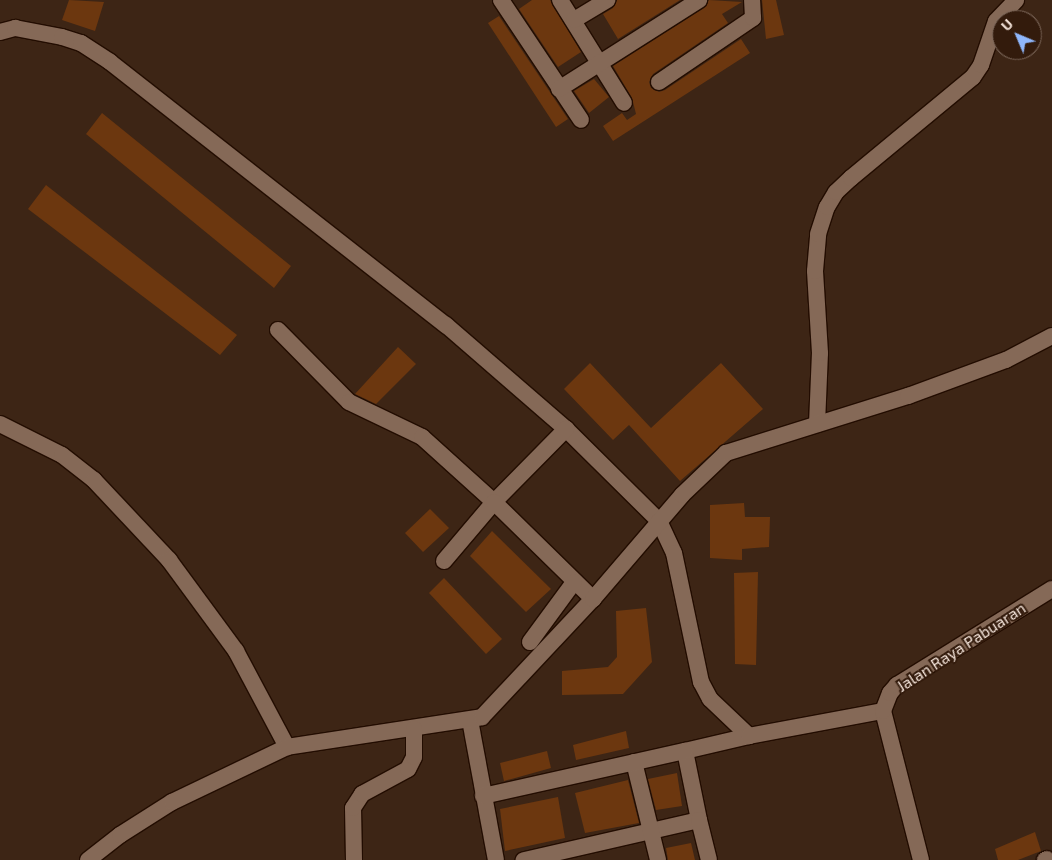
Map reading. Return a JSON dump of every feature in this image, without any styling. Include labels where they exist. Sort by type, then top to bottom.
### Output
[{"type":"street","points":[[560,0],[624,103]]},
{"type":"street","points":[[574,20],[607,0]]},
{"type":"street","points":[[559,89],[699,0]]},
{"type":"street","points":[[659,82],[753,18],[752,0]]},
{"type":"street","points":[[818,424],[820,353],[815,271],[818,234],[827,206],[836,192],[851,178],[973,77],[981,65],[996,21],[1016,0]]},
{"type":"street","points":[[507,2],[559,89],[580,120]]},
{"type":"street","points":[[0,32],[16,28],[62,37],[81,43],[110,62],[446,325],[566,429],[659,521],[674,553],[701,682],[710,699],[749,736]]},
{"type":"street","points":[[278,330],[349,402],[422,437],[494,502],[593,599]]},
{"type":"street","points":[[88,860],[120,835],[172,802],[287,748],[470,720],[486,713],[593,599],[659,521],[726,452],[908,396],[1006,360],[1052,336]]},
{"type":"street","points":[[0,424],[62,455],[88,475],[169,560],[236,651],[287,748]]},
{"type":"street","points":[[444,561],[494,502],[566,429]]},
{"type":"street","points":[[530,642],[574,582]]},
{"type":"street","name":"Jalan Raya Pabuaran","points":[[883,711],[890,693],[897,685],[1052,589]]},
{"type":"street","points":[[483,796],[749,736],[883,711],[921,860]]},
{"type":"street","points":[[470,720],[496,860]]},
{"type":"street","points":[[354,860],[353,808],[362,794],[408,769],[414,757],[414,729]]},
{"type":"street","points":[[684,751],[709,860]]},
{"type":"street","points":[[634,762],[658,860]]},
{"type":"street","points":[[524,860],[699,820]]},
{"type":"building","points":[[69,0],[104,2],[95,31],[62,20]]},
{"type":"building","points":[[532,0],[550,0],[581,52],[558,67],[519,9]]},
{"type":"building","points":[[617,0],[680,0],[618,39],[603,14],[613,8]]},
{"type":"building","points":[[709,0],[742,2],[722,14],[728,23],[653,74],[649,82],[651,88],[659,92],[665,90],[741,39],[750,53],[613,141],[603,126],[622,113],[627,120],[636,114],[632,98],[613,66],[704,8]]},
{"type":"building","points":[[762,0],[776,0],[784,35],[766,39]]},
{"type":"building","points":[[499,16],[568,119],[556,127],[488,23]]},
{"type":"building","points":[[594,79],[609,97],[589,113],[574,91]]},
{"type":"building","points":[[102,113],[291,266],[274,288],[86,134]]},
{"type":"building","points":[[46,185],[237,335],[220,355],[28,209]]},
{"type":"building","points":[[398,347],[416,364],[376,404],[355,394]]},
{"type":"building","points":[[590,363],[651,428],[721,363],[763,409],[680,481],[629,425],[613,440],[564,389]]},
{"type":"building","points":[[744,503],[745,517],[770,517],[769,547],[742,549],[742,560],[710,558],[710,505]]},
{"type":"building","points":[[430,509],[449,528],[423,552],[405,533]]},
{"type":"building","points":[[492,531],[551,589],[526,612],[470,556]]},
{"type":"building","points":[[758,572],[756,665],[735,664],[734,573]]},
{"type":"building","points":[[444,578],[502,639],[486,654],[429,593]]},
{"type":"building","points":[[646,608],[652,662],[623,694],[562,695],[562,671],[608,667],[617,657],[616,611]]},
{"type":"building","points":[[626,731],[629,748],[576,760],[573,745]]},
{"type":"building","points":[[547,751],[551,768],[504,781],[500,763]]},
{"type":"building","points":[[677,773],[682,806],[656,810],[648,779]]},
{"type":"building","points":[[628,780],[639,823],[585,833],[575,793]]},
{"type":"building","points":[[558,797],[565,838],[505,851],[500,809]]},
{"type":"building","points":[[1035,832],[1041,851],[1018,860],[998,860],[995,849]]},
{"type":"building","points":[[691,843],[695,860],[668,860],[666,848]]}]
